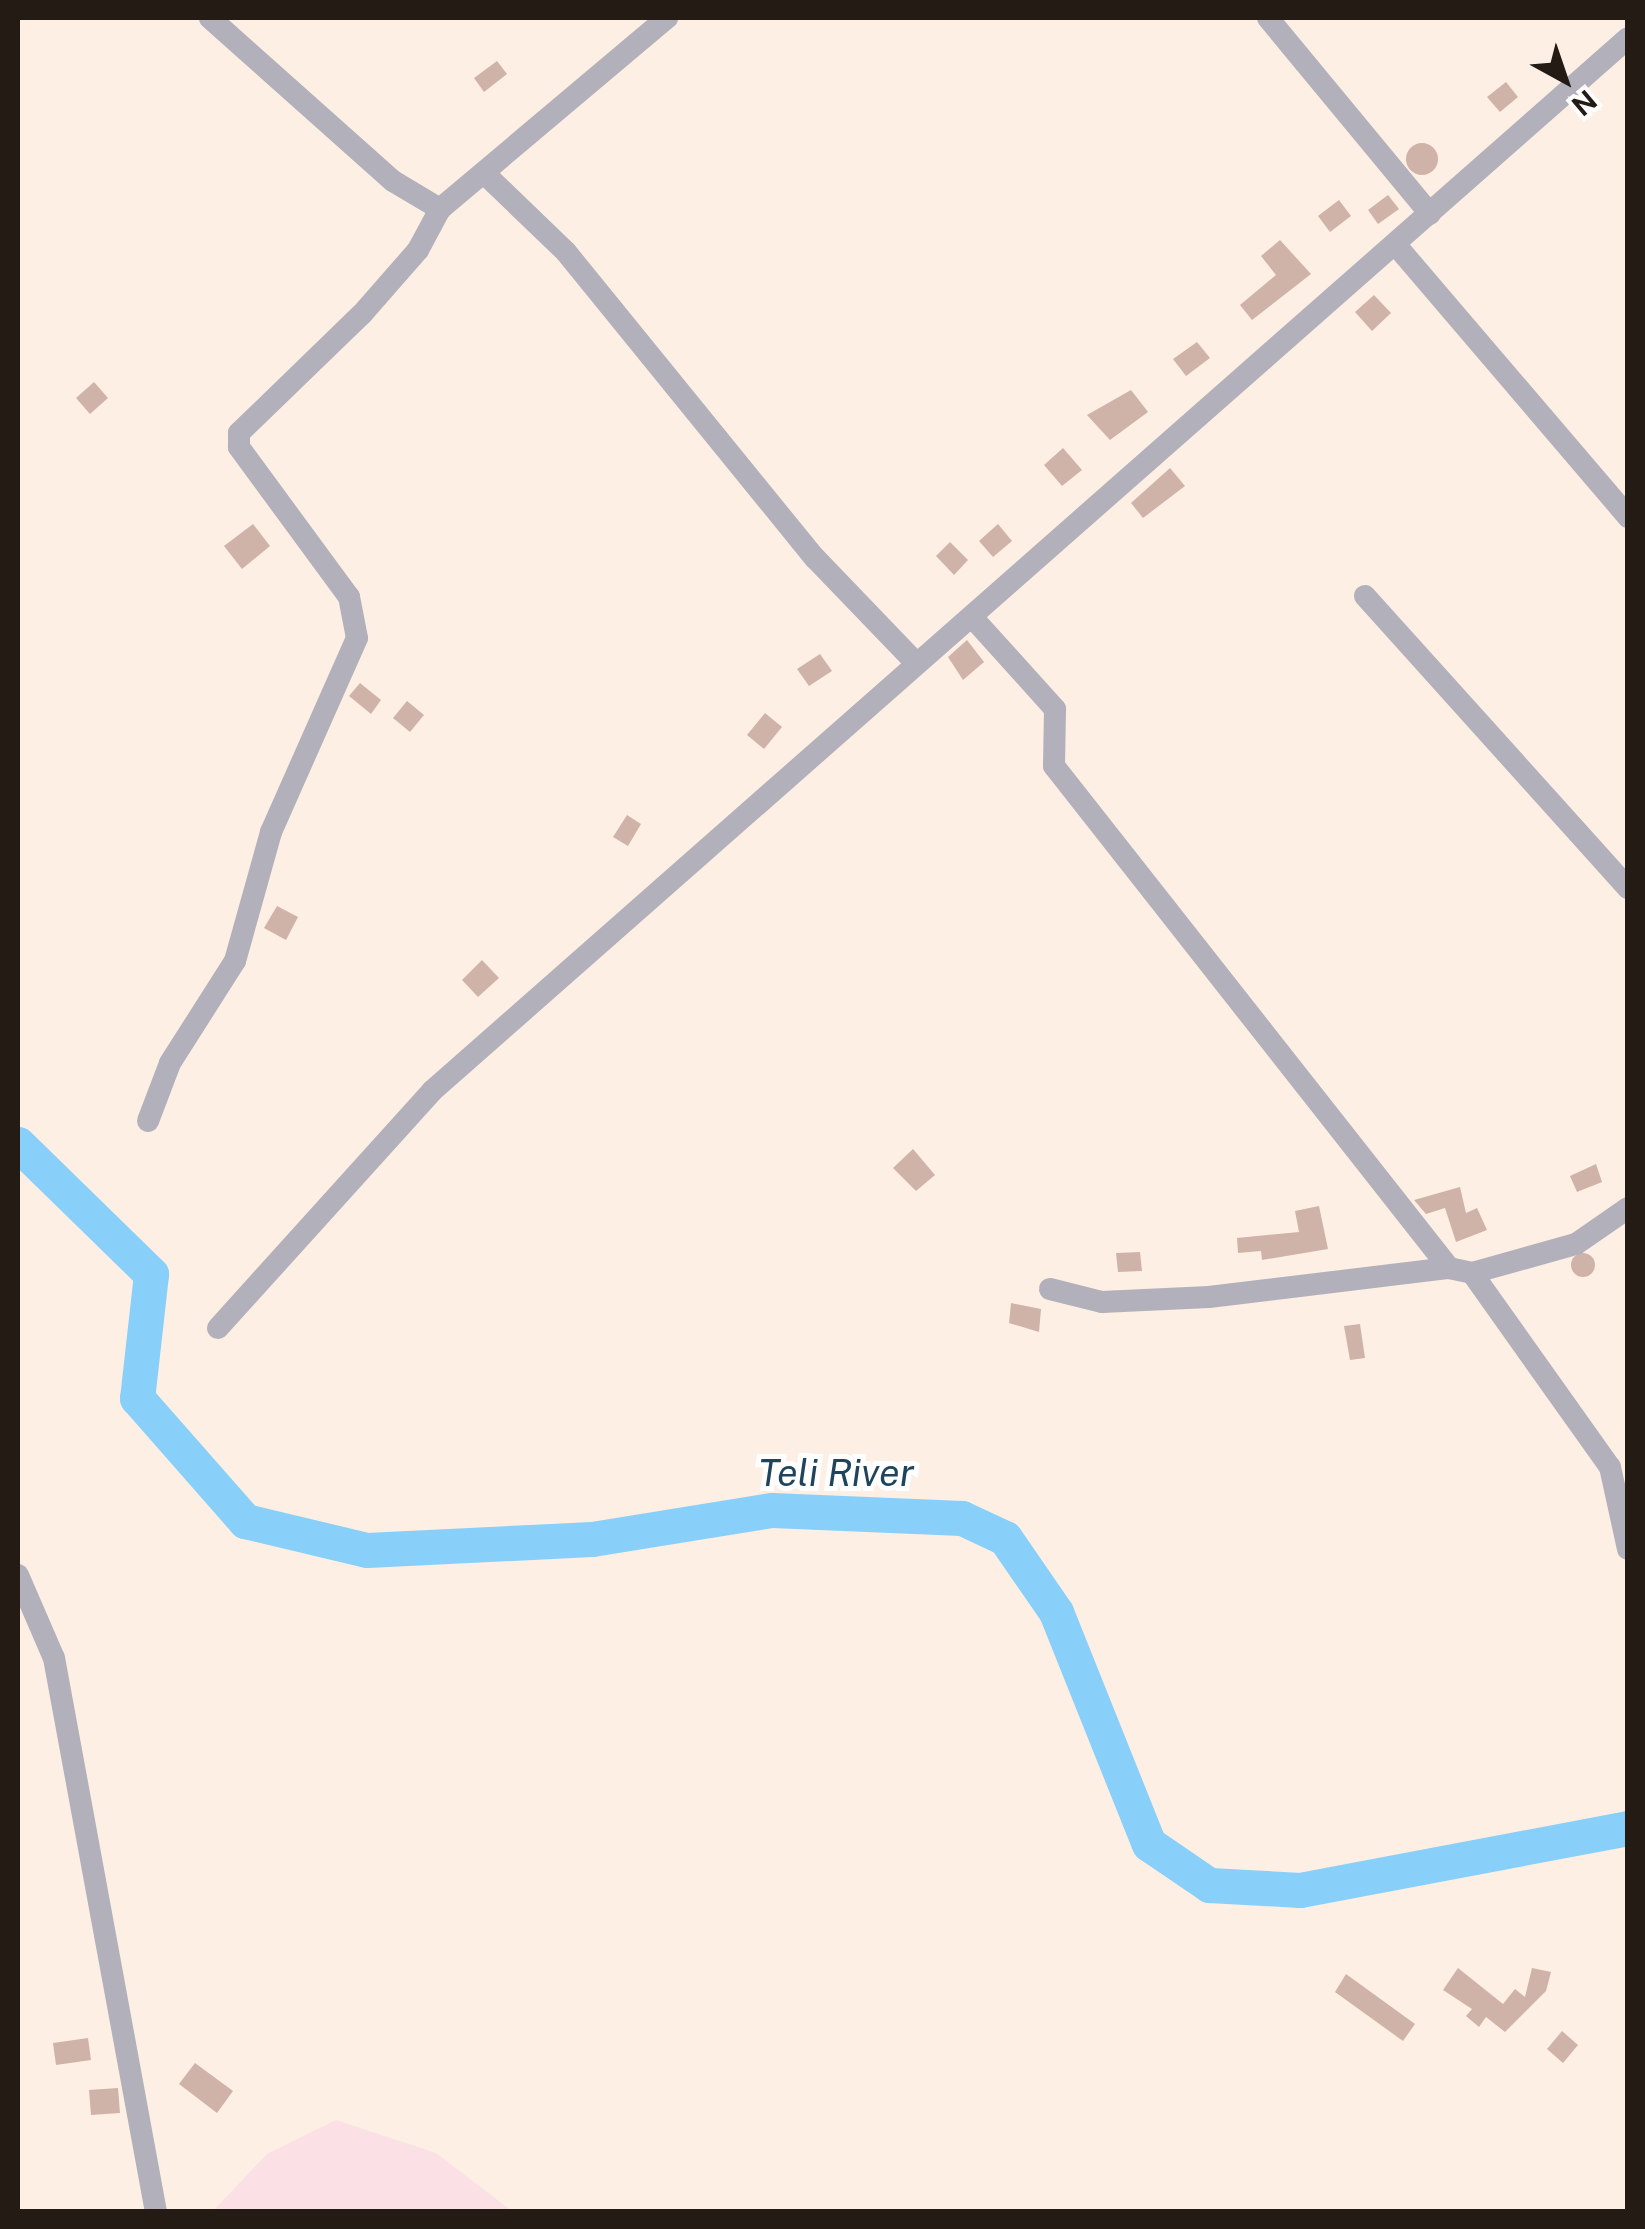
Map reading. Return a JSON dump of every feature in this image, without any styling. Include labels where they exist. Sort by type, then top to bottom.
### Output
[{"type":"street","points":[[210,18],[394,181],[440,210]]},
{"type":"street","points":[[148,1121],[170,1063],[235,961],[271,832],[357,638],[349,597],[239,447],[239,433],[362,314],[418,250],[440,210],[667,18]]},
{"type":"street","points":[[1268,18],[1430,214]]},
{"type":"street","points":[[218,1328],[432,1091],[914,661],[972,617],[1628,38]]},
{"type":"street","points":[[486,174],[566,252],[815,558],[914,661]]},
{"type":"street","points":[[1395,244],[1628,516]]},
{"type":"street","points":[[1365,596],[1628,888]]},
{"type":"street","points":[[972,617],[1055,709],[1054,766],[1460,1270],[1610,1467],[1628,1549]]},
{"type":"street","points":[[1050,1289],[1102,1302],[1209,1297],[1460,1270],[1576,1244],[1628,1208]]},
{"type":"street","points":[[18,1575],[54,1658],[156,2212]]},
{"type":"shaded area","points":[[336,2120],[436,2153],[512,2211],[213,2211],[267,2154]]},
{"type":"building","points":[[497,61],[507,74],[484,92],[474,78]]},
{"type":"building","points":[[1506,82],[1518,97],[1500,112],[1487,97]]},
{"type":"building","points":[[1422,143],[1434,147],[1438,159],[1434,171],[1422,175],[1410,171],[1406,159],[1410,147]]},
{"type":"building","points":[[1388,195],[1399,209],[1378,224],[1368,210]]},
{"type":"building","points":[[1339,200],[1351,216],[1330,232],[1318,216]]},
{"type":"building","points":[[1280,240],[1311,274],[1252,320],[1240,305],[1276,275],[1261,256]]},
{"type":"building","points":[[1374,295],[1391,313],[1372,331],[1355,312]]},
{"type":"building","points":[[1197,342],[1210,358],[1186,376],[1173,359]]},
{"type":"building","points":[[94,382],[108,398],[90,414],[76,398]]},
{"type":"building","points":[[1131,390],[1148,412],[1110,440],[1087,415]]},
{"type":"building","points":[[1063,448],[1082,470],[1062,486],[1044,465]]},
{"type":"building","points":[[1170,468],[1185,486],[1143,518],[1131,503]]},
{"type":"building","points":[[253,524],[270,546],[242,569],[224,546]]},
{"type":"building","points":[[998,524],[1012,541],[993,557],[979,541]]},
{"type":"building","points":[[950,542],[968,560],[954,575],[936,556]]},
{"type":"building","points":[[967,640],[984,662],[963,680],[948,657]]},
{"type":"building","points":[[820,654],[832,671],[809,686],[797,669]]},
{"type":"building","points":[[360,683],[381,700],[371,714],[349,696]]},
{"type":"building","points":[[407,701],[424,715],[410,732],[393,718]]},
{"type":"building","points":[[765,713],[782,727],[764,749],[747,735]]},
{"type":"building","points":[[627,815],[641,824],[628,846],[613,837]]},
{"type":"building","points":[[277,906],[298,917],[286,940],[264,928]]},
{"type":"building","points":[[482,960],[499,978],[478,997],[462,980]]},
{"type":"building","points":[[913,1149],[935,1175],[916,1191],[893,1168]]},
{"type":"building","points":[[1596,1164],[1602,1182],[1577,1192],[1570,1176]]},
{"type":"building","points":[[1460,1187],[1466,1213],[1477,1208],[1487,1230],[1456,1242],[1445,1208],[1426,1214],[1414,1200]]},
{"type":"building","points":[[1319,1206],[1328,1249],[1262,1260],[1261,1251],[1238,1253],[1237,1238],[1299,1232],[1295,1211]]},
{"type":"building","points":[[1140,1252],[1142,1271],[1118,1272],[1116,1253]]},
{"type":"building","points":[[1583,1253],[1595,1265],[1583,1277],[1571,1265]]},
{"type":"building","points":[[1011,1303],[1041,1309],[1039,1332],[1009,1323]]},
{"type":"building","points":[[1360,1324],[1365,1358],[1350,1360],[1344,1326]]},
{"type":"building","points":[[1458,1968],[1503,2004],[1515,1989],[1525,1997],[1532,1968],[1551,1972],[1546,1991],[1505,2032],[1486,2017],[1479,2027],[1466,2016],[1472,2009],[1443,1990]]},
{"type":"building","points":[[1346,1974],[1415,2024],[1403,2041],[1335,1992]]},
{"type":"building","points":[[1562,2031],[1578,2045],[1563,2063],[1547,2049]]},
{"type":"building","points":[[88,2038],[91,2060],[56,2065],[53,2043]]},
{"type":"building","points":[[195,2063],[233,2091],[217,2113],[179,2084]]},
{"type":"building","points":[[118,2088],[120,2113],[91,2115],[89,2090]]},
{"type":"waterway","name":"Teli River","points":[[18,1144],[151,1274],[137,1398],[245,1521],[367,1550],[592,1539],[772,1510],[962,1518],[1005,1538],[1056,1612],[1149,1844],[1209,1885],[1300,1890],[1628,1828]]}]
